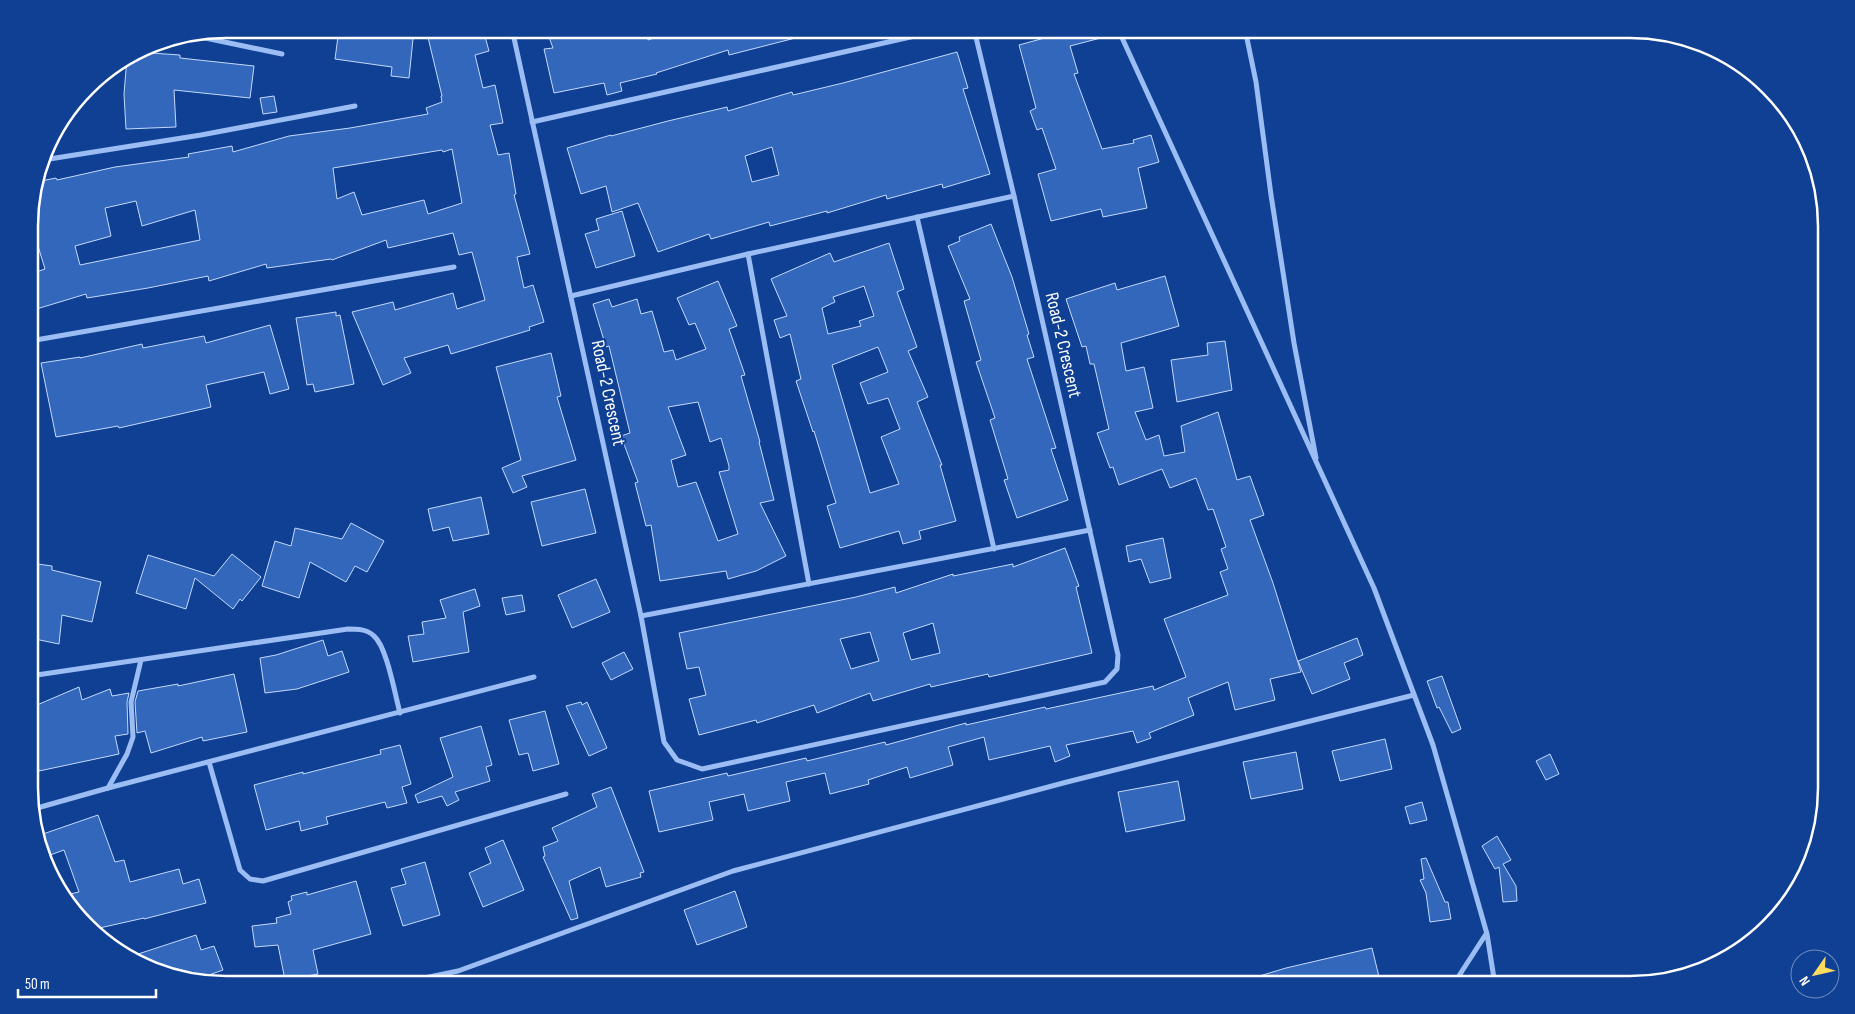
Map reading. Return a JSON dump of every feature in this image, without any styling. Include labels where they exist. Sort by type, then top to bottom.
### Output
[{"type":"street","name":"Road-2 Crescent","points":[[514,38],[641,616],[664,742],[678,760],[702,769],[1105,682],[1117,669],[1118,655],[976,38]]},
{"type":"street","points":[[532,122],[906,38]]},
{"type":"street","points":[[1122,38],[1374,588],[1433,745],[1487,934],[1494,976]]},
{"type":"street","points":[[1247,38],[1256,82],[1270,196],[1294,343],[1317,466]]},
{"type":"street","points":[[205,39],[282,54]]},
{"type":"street","points":[[50,159],[201,135],[355,106]]},
{"type":"street","points":[[571,296],[748,254],[1014,196]]},
{"type":"street","points":[[917,217],[994,549]]},
{"type":"street","points":[[748,254],[809,584]]},
{"type":"street","points":[[37,340],[454,267]]},
{"type":"street","points":[[641,616],[1090,530]]},
{"type":"street","points":[[37,675],[348,629],[361,629],[374,636],[383,648],[400,713]]},
{"type":"street","points":[[108,788],[127,754],[132,737],[131,702],[141,660]]},
{"type":"street","points":[[39,808],[534,678]]},
{"type":"street","points":[[434,976],[458,971],[733,871],[1067,782],[1414,695]]},
{"type":"street","points":[[209,762],[240,870],[250,879],[263,881],[566,794]]},
{"type":"street","points":[[1459,976],[1487,934]]},
{"type":"building","points":[[338,38],[413,38],[409,78],[391,76],[392,67],[335,59]]},
{"type":"building","points":[[428,38],[485,38],[489,51],[475,55],[483,88],[495,85],[503,123],[490,125],[498,155],[509,153],[516,194],[514,195],[530,254],[517,257],[524,288],[533,285],[544,322],[529,327],[530,330],[451,354],[448,345],[404,358],[411,373],[383,385],[352,312],[393,302],[395,310],[453,293],[457,309],[485,300],[472,252],[459,255],[453,233],[388,248],[386,240],[332,260],[267,268],[266,264],[209,281],[208,276],[87,298],[86,294],[37,309],[37,272],[45,269],[37,243],[39,201],[43,181],[56,178],[57,180],[115,167],[189,157],[188,154],[232,146],[233,152],[289,136],[350,128],[428,114],[426,108],[442,102]],"holes":[[[452,149],[462,203],[428,214],[424,200],[362,215],[354,192],[337,199],[333,168],[442,150],[443,152]],[[136,201],[142,226],[195,210],[200,240],[80,265],[75,246],[111,236],[105,208]]]},
{"type":"building","points":[[549,38],[647,38],[648,40],[654,38],[795,38],[729,55],[728,50],[657,74],[620,83],[622,91],[607,95],[604,83],[554,93],[544,49],[553,48]]},
{"type":"building","points":[[1044,38],[1101,38],[1070,46],[1078,73],[1074,74],[1102,149],[1134,143],[1133,140],[1151,135],[1159,162],[1138,168],[1147,208],[1103,217],[1101,209],[1051,221],[1038,174],[1056,169],[1042,128],[1037,130],[1030,111],[1036,108],[1019,45]]},
{"type":"building","points":[[957,52],[968,88],[963,89],[990,174],[943,188],[942,184],[887,199],[886,195],[827,213],[827,211],[770,226],[769,222],[711,239],[709,234],[658,252],[638,203],[612,212],[606,186],[581,194],[567,148],[611,135],[727,107],[728,111],[792,92],[793,95]],"holes":[[[772,147],[779,175],[752,182],[745,156]]]},
{"type":"building","points":[[151,53],[180,55],[180,58],[254,66],[250,98],[174,90],[176,127],[126,129],[124,94],[126,66]]},
{"type":"building","points":[[274,96],[277,112],[263,114],[260,98]]},
{"type":"building","points":[[622,211],[635,256],[596,268],[585,234],[599,230],[596,219]]},
{"type":"building","points":[[991,224],[1012,277],[1029,334],[1027,335],[1034,357],[1027,359],[1056,448],[1051,449],[1068,500],[1017,518],[1004,480],[1008,479],[990,420],[995,418],[976,362],[981,360],[964,301],[970,299],[948,246],[960,241],[959,237]]},
{"type":"building","points":[[889,243],[904,289],[897,292],[917,347],[908,351],[928,397],[917,402],[942,465],[940,465],[956,521],[919,531],[921,539],[903,544],[899,531],[840,548],[827,506],[836,503],[814,431],[796,381],[801,379],[790,334],[780,338],[774,320],[787,316],[771,279],[830,253],[834,262]],"holes":[[[864,286],[874,316],[859,321],[861,326],[828,334],[822,308],[835,302],[833,297]],[[878,347],[888,372],[860,383],[868,404],[888,398],[900,429],[881,437],[899,484],[870,493],[832,365]]]},
{"type":"building","points":[[1165,276],[1179,326],[1121,343],[1126,371],[1144,367],[1153,408],[1135,412],[1146,440],[1159,435],[1164,456],[1185,452],[1181,426],[1218,412],[1237,480],[1250,476],[1264,515],[1250,520],[1273,583],[1301,672],[1270,679],[1275,700],[1235,710],[1228,682],[1188,698],[1194,715],[1149,733],[1151,738],[1137,743],[1133,731],[1066,745],[1070,756],[1055,762],[1050,746],[989,760],[984,737],[948,747],[953,765],[910,778],[907,767],[868,780],[869,784],[830,794],[825,773],[786,782],[790,801],[748,811],[744,794],[709,802],[713,820],[659,832],[649,791],[727,773],[728,776],[806,758],[807,761],[885,742],[886,745],[966,723],[966,725],[1045,707],[1046,709],[1153,686],[1154,690],[1186,677],[1164,619],[1228,595],[1220,572],[1228,569],[1221,549],[1226,547],[1213,509],[1208,510],[1196,478],[1170,488],[1162,469],[1119,485],[1113,467],[1110,468],[1097,433],[1109,429],[1094,364],[1090,364],[1086,346],[1082,347],[1066,299],[1115,283],[1117,290]]},
{"type":"building","points":[[718,281],[737,326],[729,329],[745,375],[741,376],[774,500],[760,503],[786,556],[756,571],[728,579],[726,571],[660,581],[651,525],[646,526],[635,483],[638,482],[621,436],[630,433],[609,346],[606,347],[593,304],[609,299],[612,307],[637,299],[641,314],[652,311],[664,352],[673,350],[676,360],[706,349],[695,323],[689,325],[677,298]],"holes":[[[698,402],[710,442],[721,438],[729,470],[719,472],[738,534],[718,541],[696,482],[678,487],[671,460],[686,455],[668,407]]]},
{"type":"building","points":[[336,312],[336,316],[340,315],[354,384],[315,392],[313,384],[307,385],[296,318]]},
{"type":"building","points":[[270,325],[289,389],[270,394],[264,372],[206,385],[211,407],[119,428],[118,426],[56,437],[41,363],[80,358],[142,344],[143,348],[204,336],[206,343]]},
{"type":"building","points":[[1225,341],[1232,390],[1177,402],[1171,360],[1208,355],[1207,343]]},
{"type":"building","points":[[551,353],[561,396],[557,397],[576,460],[522,476],[527,487],[513,493],[502,468],[521,460],[496,367]]},
{"type":"building","points":[[585,489],[596,533],[542,546],[531,502]]},
{"type":"building","points":[[481,497],[489,534],[453,541],[449,527],[433,531],[428,509]]},
{"type":"building","points":[[351,523],[384,541],[367,572],[355,566],[346,582],[310,562],[299,598],[262,586],[275,541],[291,546],[295,528],[342,539]]},
{"type":"building","points":[[1163,538],[1171,578],[1150,583],[1141,559],[1129,562],[1126,546]]},
{"type":"building","points":[[1065,548],[1079,586],[1076,587],[1092,653],[989,677],[988,674],[931,687],[930,684],[873,701],[870,693],[817,713],[814,705],[757,723],[756,720],[699,735],[689,699],[706,695],[699,667],[687,669],[679,633],[856,597],[895,587],[896,593],[953,574],[953,576],[1013,564],[1013,567]],"holes":[[[933,623],[940,653],[911,660],[903,633]],[[870,632],[879,661],[851,669],[840,639]]]},
{"type":"building","points":[[232,554],[261,577],[242,601],[240,599],[233,609],[195,578],[186,609],[136,593],[148,555],[214,576]]},
{"type":"building","points":[[37,564],[52,566],[52,570],[101,582],[92,622],[62,615],[59,644],[37,639]]},
{"type":"building","points":[[596,579],[610,612],[572,628],[558,595]]},
{"type":"building","points":[[475,589],[480,606],[463,612],[469,652],[413,662],[408,636],[424,634],[422,622],[446,618],[440,600]]},
{"type":"building","points":[[522,595],[525,611],[506,615],[502,598]]},
{"type":"building","points":[[1357,638],[1363,655],[1344,663],[1350,679],[1312,694],[1298,661]]},
{"type":"building","points":[[323,640],[328,656],[342,651],[349,672],[297,689],[265,693],[260,658],[276,655]]},
{"type":"building","points":[[624,652],[633,669],[611,680],[602,663]]},
{"type":"building","points":[[234,674],[247,732],[203,741],[202,737],[151,753],[145,731],[137,733],[135,702],[138,691],[178,684],[178,686]]},
{"type":"building","points":[[1442,676],[1461,729],[1452,733],[1439,707],[1437,708],[1427,681]]},
{"type":"building","points":[[79,687],[82,700],[110,689],[112,696],[129,693],[127,702],[128,734],[115,736],[119,754],[39,771],[37,760],[37,705]]},
{"type":"building","points":[[581,702],[582,705],[587,702],[607,748],[589,756],[566,706]]},
{"type":"building","points":[[545,711],[559,764],[533,771],[528,753],[519,755],[509,720]]},
{"type":"building","points":[[481,726],[492,765],[486,767],[490,781],[455,792],[459,800],[447,806],[442,796],[418,803],[415,795],[453,777],[440,738]]},
{"type":"building","points":[[1385,739],[1392,769],[1340,781],[1332,751]]},
{"type":"building","points":[[400,745],[411,784],[402,787],[407,803],[387,808],[385,802],[326,817],[328,824],[301,831],[299,821],[266,830],[254,785],[381,754],[380,750]]},
{"type":"building","points":[[1296,752],[1303,789],[1251,799],[1243,762]]},
{"type":"building","points":[[1550,754],[1559,774],[1546,780],[1536,761]]},
{"type":"building","points":[[1178,781],[1185,820],[1126,832],[1118,792]]},
{"type":"building","points":[[611,787],[644,872],[640,873],[641,877],[606,887],[600,867],[569,881],[578,918],[571,920],[543,857],[545,856],[543,847],[558,841],[552,828],[597,807],[592,794]]},
{"type":"building","points":[[1422,802],[1427,820],[1410,824],[1405,807]]},
{"type":"building","points":[[98,815],[115,862],[124,860],[130,882],[179,869],[183,884],[199,879],[206,903],[99,928],[84,913],[70,894],[79,892],[64,850],[50,855],[43,834]]},
{"type":"building","points":[[1497,836],[1511,860],[1503,864],[1516,886],[1517,901],[1503,902],[1499,867],[1495,869],[1482,846]]},
{"type":"building","points":[[503,840],[524,890],[483,907],[469,873],[491,863],[485,848]]},
{"type":"building","points":[[1426,858],[1445,902],[1448,902],[1451,919],[1430,922],[1426,893],[1420,880],[1424,879],[1421,859]]},
{"type":"building","points":[[425,862],[440,915],[403,926],[391,888],[406,884],[401,869]]},
{"type":"building","points":[[356,881],[371,934],[313,950],[318,974],[284,976],[278,945],[255,947],[252,926],[277,923],[276,918],[291,914],[288,902],[292,900],[291,896],[307,892],[307,895]]},
{"type":"building","points":[[735,891],[747,927],[697,945],[684,910]]},
{"type":"building","points":[[196,935],[201,950],[214,946],[223,970],[207,976],[189,973],[165,967],[137,954]]},
{"type":"building","points":[[1372,948],[1379,976],[1260,976]]}]
